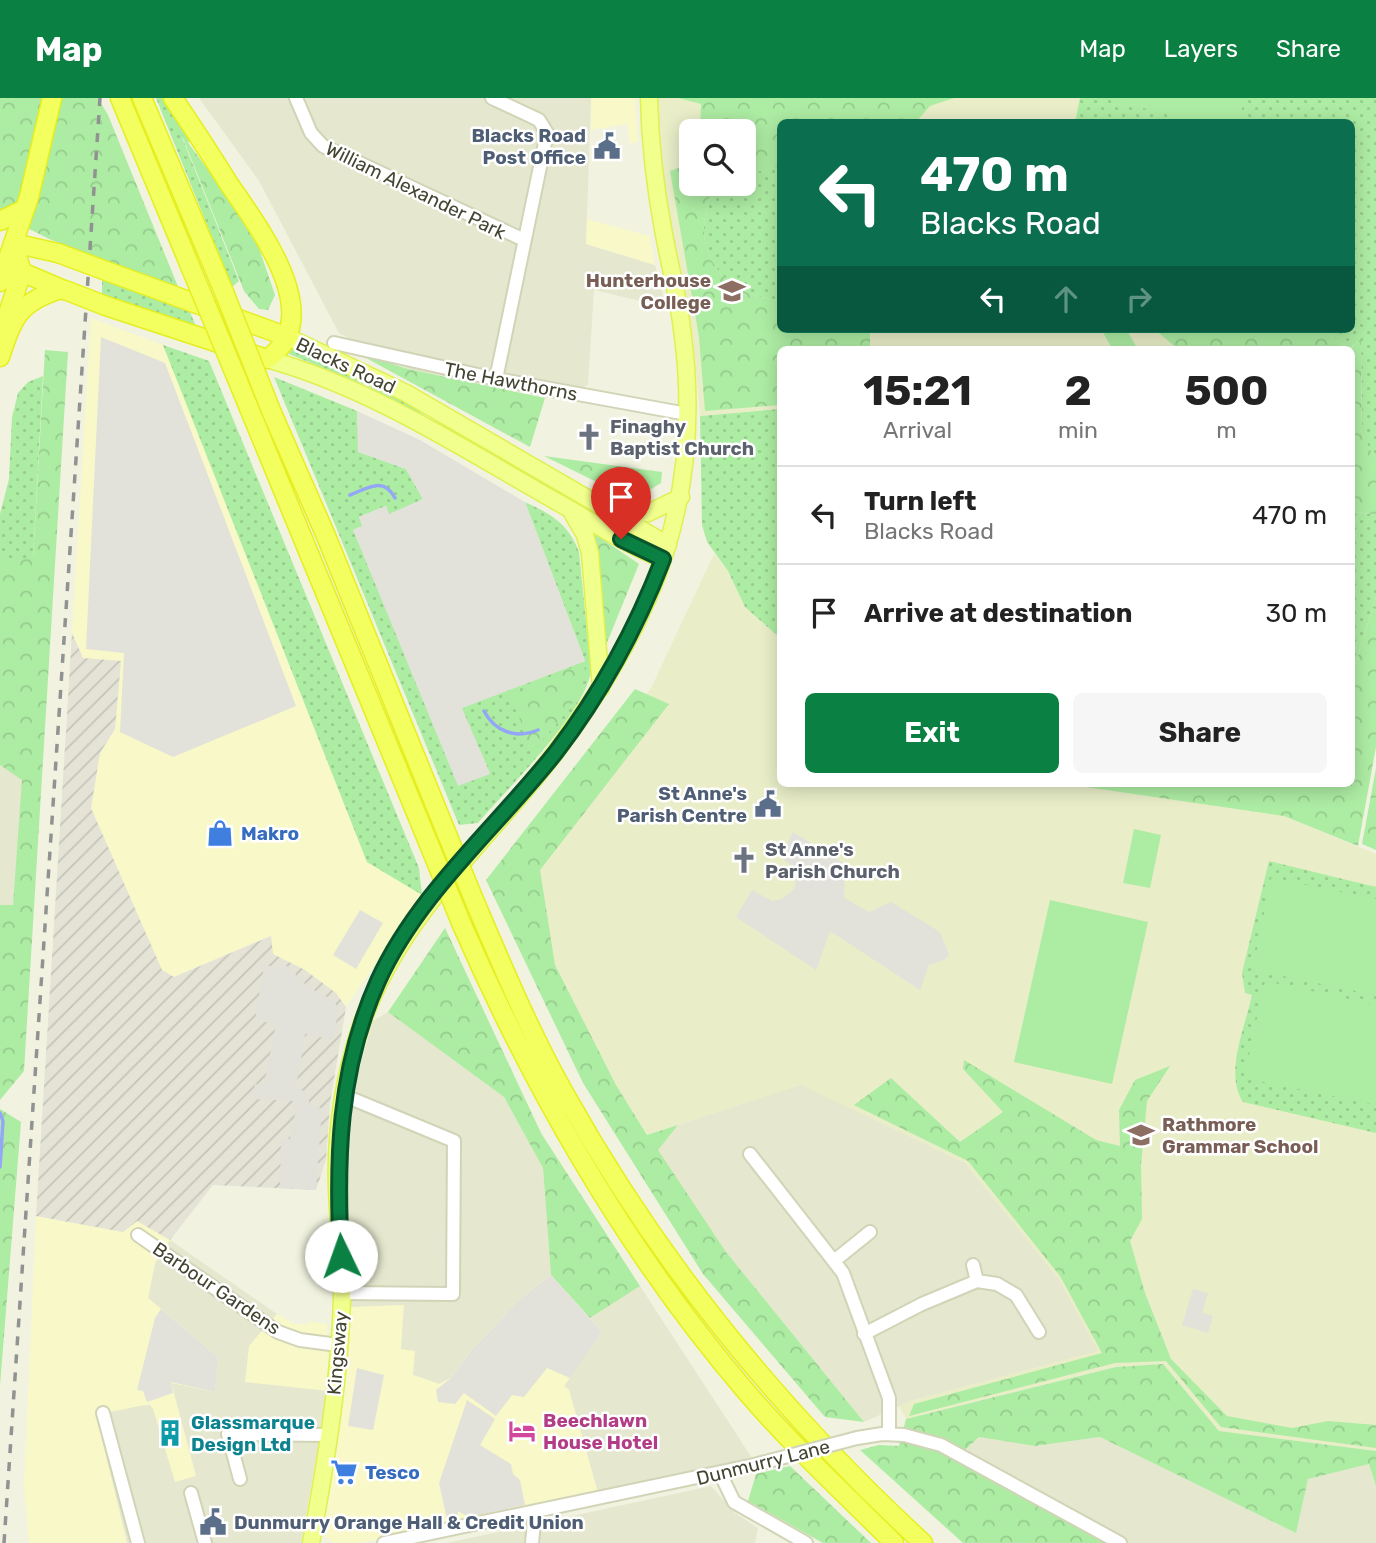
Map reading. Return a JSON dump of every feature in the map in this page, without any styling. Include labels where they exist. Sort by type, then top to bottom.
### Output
[{"type":"highway","points":[[0,337],[7,270],[7,241],[25,209],[44,141],[52,98]]},
{"type":"highway","points":[[120,98],[462,925],[509,1030],[550,1110],[647,1261],[749,1395],[894,1543]]},
{"type":"highway","points":[[142,98],[272,413],[326,536],[477,907],[532,1032],[567,1099],[671,1263],[776,1396],[867,1491],[923,1543]]},
{"type":"highway","points":[[173,98],[278,261],[291,307],[288,337],[278,351],[267,359]]},
{"type":"highway","points":[[0,221],[25,209]]},
{"type":"highway","name":"Blacks Road","points":[[7,241],[58,253],[288,337]]},
{"type":"highway","name":"Blacks Road","points":[[7,270],[267,359]]},
{"type":"highway","points":[[0,357],[23,307],[34,298],[63,290]]},
{"type":"main road","name":"Kingsway","points":[[311,1543],[328,1435],[342,1293],[337,1178],[343,1098],[360,1030],[390,958],[427,904],[556,752],[601,688],[625,648],[666,552],[681,497],[688,449],[683,336],[656,195],[649,98]]},
{"type":"main road","name":"Blacks Road","points":[[288,337],[406,393],[611,514],[666,552]]},
{"type":"main road","name":"Blacks Road","points":[[267,359],[347,387],[425,427],[634,546],[666,552]]},
{"type":"main road","points":[[611,514],[648,513],[681,497]]},
{"type":"main road","points":[[570,509],[585,535],[590,553],[601,688]]},
{"type":"street","name":"William Alexander Park","points":[[296,98],[311,133],[323,146],[522,239]]},
{"type":"street","points":[[492,98],[545,126],[547,133],[522,239],[496,379]]},
{"type":"street","name":"The Hawthorns","points":[[334,343],[496,379],[688,414]]},
{"type":"street","points":[[342,1293],[453,1294],[454,1141],[343,1098]]},
{"type":"street","points":[[750,1154],[843,1273],[889,1398],[889,1434]]},
{"type":"street","points":[[834,1261],[870,1232]]},
{"type":"street","name":"Barbour Gardens","points":[[138,1235],[278,1332],[300,1340],[338,1345]]},
{"type":"street","points":[[973,1265],[977,1281]]},
{"type":"street","points":[[864,1334],[922,1304],[977,1281],[996,1284],[1016,1295],[1040,1332]]},
{"type":"street","points":[[103,1413],[138,1543]]},
{"type":"street","points":[[240,1479],[228,1434],[328,1435]]},
{"type":"street","name":"Dunmurry Lane","points":[[384,1543],[720,1474],[857,1438],[889,1434],[919,1438],[962,1454],[1120,1543]]},
{"type":"street","points":[[720,1474],[734,1503],[806,1543]]},
{"type":"street","points":[[191,1493],[205,1543]]},
{"type":"street","points":[[532,1543],[535,1512]]},
{"type":"shaded area","points":[[199,98],[591,98],[586,244],[655,265],[666,307],[594,290],[588,385],[553,399],[408,369],[339,333],[259,181]]},
{"type":"shaded area","points":[[591,98],[635,98],[638,142],[630,143],[627,124],[591,130]]},
{"type":"shaded area","name":"Hunterhouse College","points":[[656,98],[1081,98],[1076,119],[777,119],[777,333],[1159,333],[1174,346],[777,346],[777,409],[700,416],[693,338],[666,201]]},
{"type":"shaded area","points":[[587,219],[650,236],[655,265],[586,244]]},
{"type":"shaded area","points":[[91,318],[163,345],[367,862],[422,895],[346,1007],[336,993],[305,970],[272,954],[270,936],[174,977],[162,971],[91,808],[100,753],[115,729],[121,661],[83,658],[72,633]]},
{"type":"shaded area","points":[[101,337],[165,363],[296,706],[173,757],[120,732],[124,653],[86,649]]},
{"type":"shaded area","points":[[357,411],[420,440],[525,502],[585,661],[462,708],[490,774],[458,786],[353,530],[362,526],[359,517],[386,506],[389,514],[423,499],[406,469],[358,452]]},
{"type":"shaded area","points":[[714,554],[728,571],[745,607],[777,635],[777,787],[1088,787],[1284,816],[1376,854],[1376,1451],[1219,1431],[1163,1364],[1116,1367],[906,1419],[899,1406],[914,1400],[1098,1351],[1059,1279],[965,1163],[801,1085],[647,1135],[616,1085],[554,965],[510,862],[651,688]]},
{"type":"shaded area","points":[[72,633],[83,658],[121,661],[115,729],[100,753],[91,808],[162,970],[174,977],[271,936],[273,954],[305,970],[336,993],[346,1007],[330,1103],[326,1160],[316,1190],[213,1185],[170,1240],[137,1221],[123,1232],[36,1216]]},
{"type":"shaded area","points":[[0,765],[23,779],[13,906],[0,905]]},
{"type":"shaded area","points":[[793,832],[845,864],[844,898],[869,912],[891,902],[940,932],[949,955],[944,960],[929,965],[920,990],[830,931],[816,970],[736,917],[752,890],[772,901],[782,899],[794,889],[797,878],[795,868],[780,857]]},
{"type":"shaded area","points":[[360,910],[383,923],[356,969],[333,955]]},
{"type":"shaded area","points":[[264,966],[287,966],[308,987],[333,1000],[339,1009],[332,1040],[305,1034],[296,1088],[307,1092],[310,1106],[322,1108],[316,1190],[280,1188],[281,1139],[290,1139],[291,1133],[294,1133],[295,1101],[253,1099],[255,1084],[264,1085],[276,1024],[255,1020]]},
{"type":"shaded area","points":[[388,1012],[504,1097],[543,1168],[551,1275],[521,1298],[470,1352],[451,1378],[439,1384],[413,1375],[401,1349],[349,1307],[343,1162],[348,1107],[373,1021]]},
{"type":"shaded area","points":[[801,1084],[965,1163],[1059,1279],[1099,1351],[914,1400],[864,1422],[726,1252],[657,1150],[678,1125]]},
{"type":"shaded area","points":[[36,1216],[123,1232],[137,1221],[170,1240],[155,1263],[148,1298],[218,1357],[215,1392],[171,1383],[196,1476],[175,1482],[153,1409],[149,1404],[96,1415],[127,1543],[29,1543],[24,1486]]},
{"type":"shaded area","points":[[170,1240],[277,1314],[249,1346],[328,1391],[301,1543],[127,1543],[96,1415],[130,1406],[152,1405],[196,1476],[171,1382],[218,1357],[148,1298],[155,1263]]},
{"type":"shaded area","points":[[551,1275],[602,1332],[564,1386],[569,1390],[598,1493],[361,1543],[333,1543],[323,1535],[339,1433],[336,1430],[349,1307],[404,1305],[401,1349],[415,1351],[413,1375],[439,1384],[451,1378],[470,1352],[521,1298]]},
{"type":"shaded area","points":[[551,1275],[602,1332],[570,1378],[547,1368],[524,1397],[512,1395],[496,1416],[464,1393],[455,1404],[438,1402],[436,1390],[451,1378],[470,1352],[521,1298]]},
{"type":"shaded area","points":[[640,1286],[752,1458],[598,1493],[569,1390],[564,1386],[602,1332],[590,1318]]},
{"type":"shaded area","points":[[1193,1289],[1208,1293],[1202,1313],[1213,1316],[1208,1333],[1182,1325]]},
{"type":"shaded area","points":[[161,1309],[218,1357],[215,1392],[171,1382],[173,1393],[147,1402],[143,1391],[137,1390],[155,1318]]},
{"type":"shaded area","points":[[277,1314],[294,1324],[308,1324],[309,1321],[327,1324],[328,1391],[245,1382],[249,1346]]},
{"type":"shaded area","points":[[357,1368],[384,1375],[373,1430],[348,1426]]},
{"type":"shaded area","points":[[467,1400],[495,1419],[480,1445],[511,1464],[513,1474],[520,1480],[525,1505],[468,1517],[458,1511],[458,1522],[448,1524],[439,1483]]},
{"type":"shaded area","points":[[979,1437],[1035,1446],[1100,1437],[1296,1533],[1308,1479],[1369,1464],[1376,1486],[1376,1543],[1120,1543],[962,1454]]},
{"type":"shaded area","points":[[711,1486],[735,1513],[758,1528],[755,1543],[447,1543]]},
{"type":"green space","points":[[0,98],[98,98],[108,115],[179,289],[49,239],[0,214]]},
{"type":"green space","points":[[156,98],[165,98],[192,138],[188,143],[182,137],[239,281],[232,287]]},
{"type":"green space","points":[[678,98],[954,98],[930,106],[919,119],[777,119],[777,167],[756,172],[756,119],[700,119],[701,104]]},
{"type":"green space","points":[[1080,98],[1376,98],[1376,460],[1362,435],[1361,340],[1353,346],[1342,346],[1328,333],[1355,333],[1355,119],[1076,119]]},
{"type":"green space","points":[[1104,98],[1245,98],[1239,119],[1185,119]]},
{"type":"green space","points":[[181,133],[222,189],[259,248],[275,295],[268,310],[259,309],[244,291]]},
{"type":"green space","points":[[777,167],[777,300],[739,288],[719,271],[706,247],[706,214],[710,196],[756,196],[756,172]]},
{"type":"green space","points":[[679,168],[679,196],[710,196],[704,232],[711,260],[728,281],[739,288],[777,300],[777,333],[870,333],[870,346],[777,346],[777,405],[705,411],[699,337],[670,171]]},
{"type":"green space","points":[[102,276],[188,307],[197,329],[102,295]]},
{"type":"green space","points":[[1103,333],[1128,333],[1136,346],[1111,346]]},
{"type":"green space","points":[[1159,333],[1328,333],[1342,346],[1174,346]]},
{"type":"green space","points":[[1361,339],[1362,434],[1376,460],[1376,515],[1355,512],[1353,346]]},
{"type":"green space","points":[[163,345],[209,361],[419,868],[422,895],[367,862]]},
{"type":"green space","points":[[293,346],[397,396],[432,421],[368,386],[289,354]]},
{"type":"green space","points":[[45,350],[68,352],[24,1071],[0,1100],[0,905],[13,905],[22,780],[0,765],[0,558],[33,558]]},
{"type":"green space","points":[[355,352],[408,369],[545,398],[530,447]]},
{"type":"green space","points":[[43,376],[33,558],[0,558],[0,514],[9,479],[12,417],[18,393],[28,382]]},
{"type":"green space","points":[[274,377],[357,411],[359,452],[406,469],[423,499],[389,515],[386,506],[359,517],[363,526],[353,530],[490,773],[461,708],[585,661],[525,502],[558,521],[575,542],[579,552],[591,671],[586,688],[560,729],[478,823],[459,825]]},
{"type":"green space","points":[[777,409],[777,635],[745,607],[728,571],[707,542],[702,525],[700,416]]},
{"type":"green space","points":[[544,456],[662,472],[661,483],[643,494],[623,495]]},
{"type":"green space","points":[[1355,512],[1376,515],[1376,597],[1355,665]]},
{"type":"green space","points":[[592,532],[639,564],[604,650]]},
{"type":"green space","points":[[1376,597],[1376,747],[1358,846],[1284,816],[1086,787],[1355,787],[1355,665]]},
{"type":"green space","points":[[584,662],[584,674],[576,698],[534,750],[509,696]]},
{"type":"green space","points":[[635,689],[669,704],[540,870],[555,965],[616,1085],[647,1135],[678,1125],[658,1150],[726,1252],[864,1422],[825,1417],[703,1274],[583,1083],[486,880]]},
{"type":"green space","points":[[1376,768],[1376,850],[1362,844]]},
{"type":"green space","points":[[1134,829],[1161,835],[1150,888],[1123,883]]},
{"type":"green space","points":[[1269,861],[1376,887],[1376,1133],[1243,1102],[1238,1090],[1235,1078],[1238,1050],[1252,995],[1245,993],[1242,973]]},
{"type":"green space","points":[[1271,878],[1376,899],[1376,995],[1253,970]]},
{"type":"green space","points":[[1050,900],[1148,922],[1112,1084],[1014,1062]]},
{"type":"green space","points":[[445,928],[541,1133],[640,1286],[590,1318],[551,1275],[543,1168],[504,1097],[388,1012]]},
{"type":"green space","points":[[1265,981],[1376,1005],[1376,1105],[1244,1078]]},
{"type":"green space","points":[[964,1060],[1096,1140],[1120,1146],[1119,1110],[1135,1080],[1170,1066],[1147,1101],[1141,1165],[1142,1219],[1130,1241],[1145,1293],[1171,1359],[1227,1416],[1292,1428],[1328,1421],[1376,1425],[1376,1448],[1221,1427],[1166,1361],[1115,1363],[909,1416],[914,1404],[1102,1353],[1060,1276],[968,1161],[854,1105],[891,1078],[960,1142],[1003,1112],[963,1069]]},
{"type":"green space","points":[[0,1109],[21,1122],[0,1386]]},
{"type":"green space","points":[[1163,1364],[1219,1431],[1376,1451],[1376,1486],[1369,1464],[1308,1479],[1296,1533],[1100,1437],[1035,1446],[979,1437],[962,1453],[1120,1543],[963,1543],[860,1450],[879,1445],[899,1446],[906,1419],[1116,1367]]},
{"type":"green space","points":[[790,1466],[871,1543],[823,1543],[748,1501],[756,1474]]},
{"type":"waterway","points":[[350,495],[369,487],[381,486],[391,491],[395,498]]},
{"type":"waterway","points":[[484,711],[494,724],[507,732],[522,734],[538,730]]},
{"type":"waterway","points":[[0,1113],[3,1121],[0,1167]]},
{"type":"railway","points":[[4,1543],[100,98]]},
{"type":"place","name":"Blacks Road Post Office","points":[[607,146]]},
{"type":"place","name":"Hunterhouse College","points":[[732,291]]},
{"type":"place","name":"Finaghy Baptist Church","points":[[589,437]]},
{"type":"place","name":"St Anne's Parish Centre","points":[[768,804]]},
{"type":"place","name":"Makro","points":[[220,833]]},
{"type":"place","name":"St Anne's Parish Church","points":[[744,860]]},
{"type":"place","name":"Rathmore Grammar School","points":[[1141,1135]]},
{"type":"place","name":"Beechlawn House Hotel","points":[[522,1431]]},
{"type":"place","name":"Glassmarque Design Ltd","points":[[170,1433]]},
{"type":"place","name":"Tesco","points":[[344,1472]]},
{"type":"place","name":"Dunmurry Orange Hall & Credit Union","points":[[213,1522]]},
{"type":"route","points":[[341,1256],[337,1178],[343,1098],[360,1030],[379,979],[427,904],[556,752],[619,659],[663,559],[621,539]]}]
